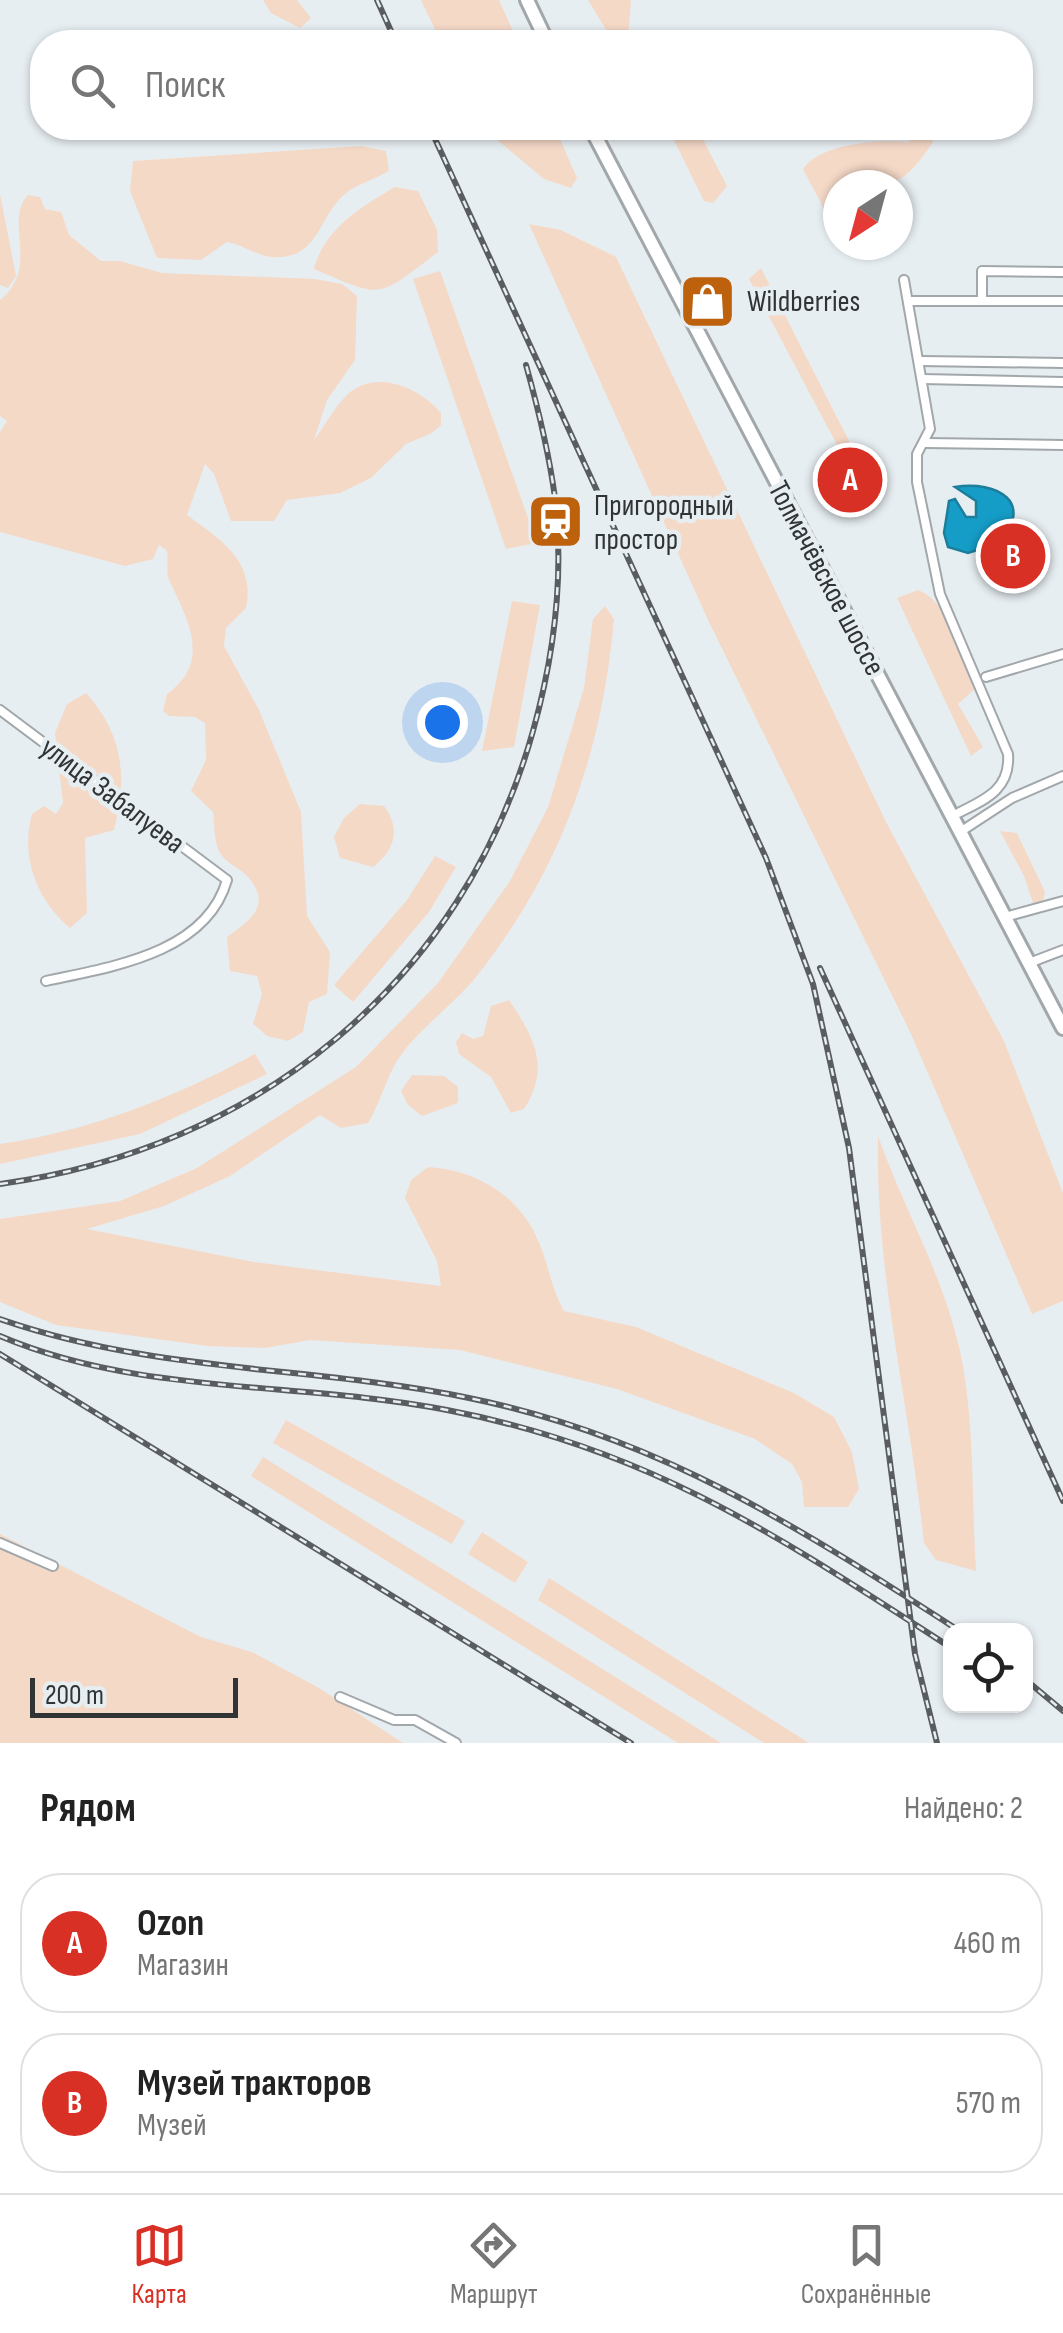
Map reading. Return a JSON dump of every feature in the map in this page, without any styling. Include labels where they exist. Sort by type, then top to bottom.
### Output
[{"type":"main road","points":[[527,0],[542,30]]},
{"type":"main road","name":"Толмачёвское шоссе","points":[[597,140],[1063,1028]]},
{"type":"street","points":[[982,300],[982,271],[1063,272]]},
{"type":"street","points":[[904,280],[930,429],[917,454],[917,482],[940,594],[1008,754],[1009,769],[1003,785],[991,796],[952,816]]},
{"type":"street","points":[[910,301],[1063,302]]},
{"type":"street","points":[[920,361],[1062,363],[1062,382],[922,379]]},
{"type":"street","points":[[994,362],[994,381]]},
{"type":"street","points":[[926,443],[1063,444]]},
{"type":"street","points":[[986,676],[1063,654]]},
{"type":"street","name":"улица Забалуева","points":[[0,710],[227,880],[210,916],[174,942],[96,970],[46,981]]},
{"type":"street","points":[[960,832],[1012,798],[1063,776]]},
{"type":"street","points":[[1004,918],[1063,901]]},
{"type":"street","points":[[1028,963],[1063,950]]},
{"type":"street","points":[[0,1544],[52,1566]]},
{"type":"street","points":[[340,1697],[394,1720],[415,1720],[456,1743]]},
{"type":"shaded area","points":[[263,0],[297,0],[311,18],[300,28],[271,13]]},
{"type":"shaded area","points":[[421,0],[499,0],[513,30],[435,30]]},
{"type":"shaded area","points":[[588,0],[631,0],[629,30],[606,30]]},
{"type":"shaded area","points":[[497,140],[560,140],[577,178],[571,188],[544,179]]},
{"type":"shaded area","points":[[674,140],[703,140],[727,186],[713,203],[704,201]]},
{"type":"shaded area","points":[[882,141],[933,142],[911,170],[823,170],[823,207],[803,169],[811,160],[836,148]]},
{"type":"shaded area","points":[[361,146],[386,151],[389,171],[346,193],[309,244],[288,256],[266,256],[227,242],[201,260],[157,258],[130,191],[133,161]]},
{"type":"shaded area","points":[[395,187],[418,191],[437,230],[438,252],[402,279],[379,289],[354,286],[314,269],[335,230]]},
{"type":"shaded area","points":[[0,194],[16,276],[8,288],[0,285]]},
{"type":"shaded area","points":[[28,195],[40,197],[45,209],[61,212],[69,235],[101,261],[120,261],[162,273],[315,279],[342,284],[357,296],[355,360],[327,400],[314,440],[348,394],[371,383],[397,384],[409,389],[441,413],[441,425],[406,444],[371,478],[340,493],[287,500],[274,521],[231,521],[214,474],[205,464],[187,515],[233,553],[246,577],[246,608],[226,628],[224,646],[259,710],[301,812],[307,916],[330,952],[327,994],[309,1002],[303,1032],[288,1041],[267,1036],[253,1024],[262,994],[257,976],[230,971],[227,937],[255,912],[258,896],[248,877],[220,852],[213,812],[191,791],[206,760],[205,723],[195,717],[169,716],[163,711],[167,694],[181,682],[192,655],[189,626],[169,578],[167,551],[159,545],[153,559],[125,566],[0,532],[0,432],[7,421],[0,416],[0,300],[18,273],[19,218]]},
{"type":"shaded area","points":[[529,224],[561,230],[616,257],[887,824],[1004,1041],[1063,1193],[1063,1301],[1032,1314],[911,1034],[709,622]]},
{"type":"shaded area","points":[[761,268],[880,502],[870,507],[749,279]]},
{"type":"shaded area","points":[[440,271],[537,543],[506,549],[413,279]]},
{"type":"shaded area","points":[[918,590],[929,596],[947,618],[977,687],[958,704],[983,747],[971,756],[897,598]]},
{"type":"shaded area","points":[[512,601],[540,605],[514,747],[482,751]]},
{"type":"shaded area","points":[[605,606],[614,619],[599,717],[572,809],[554,852],[532,895],[476,977],[400,1056],[368,1123],[341,1128],[320,1115],[230,1176],[164,1206],[87,1229],[254,1262],[441,1286],[437,1261],[405,1198],[411,1180],[428,1167],[461,1173],[492,1186],[528,1221],[564,1311],[636,1327],[794,1393],[834,1417],[852,1452],[859,1489],[848,1507],[804,1507],[802,1482],[792,1464],[755,1439],[617,1389],[460,1350],[310,1340],[265,1348],[207,1346],[56,1325],[0,1302],[0,1219],[120,1201],[197,1168],[356,1067],[438,983],[510,881],[548,807],[584,688],[593,619]]},
{"type":"shaded area","points":[[86,693],[115,740],[121,792],[114,830],[85,838],[87,913],[70,928],[48,904],[34,877],[29,830],[32,814],[44,806],[56,814],[63,803],[55,733],[67,704]]},
{"type":"shaded area","points":[[360,804],[384,806],[393,823],[391,846],[373,867],[340,858],[334,837],[344,818]]},
{"type":"shaded area","points":[[1000,831],[1017,833],[1045,892],[1042,906],[1034,906],[1024,876]]},
{"type":"shaded area","points":[[435,856],[456,867],[429,912],[353,1002],[334,985],[407,900]]},
{"type":"shaded area","points":[[509,1000],[532,1040],[538,1066],[537,1079],[524,1109],[511,1113],[491,1077],[459,1054],[456,1042],[462,1033],[473,1039],[483,1036],[491,1006]]},
{"type":"shaded area","points":[[255,1054],[267,1074],[140,1134],[0,1164],[0,1144],[68,1130],[132,1110]]},
{"type":"shaded area","points":[[412,1075],[444,1076],[458,1087],[458,1103],[422,1116],[408,1105],[401,1091]]},
{"type":"shaded area","points":[[878,1136],[940,1284],[956,1335],[970,1422],[976,1571],[936,1560],[924,1543],[882,1239]]},
{"type":"shaded area","points":[[286,1420],[465,1521],[452,1544],[273,1443]]},
{"type":"shaded area","points":[[263,1457],[721,1743],[678,1743],[251,1476]]},
{"type":"shaded area","points":[[482,1532],[528,1562],[515,1583],[468,1554]]},
{"type":"shaded area","points":[[0,1534],[201,1637],[252,1652],[319,1688],[403,1743],[0,1743]]},
{"type":"shaded area","points":[[549,1578],[809,1743],[764,1743],[538,1600]]},
{"type":"water","points":[[955,487],[985,487],[1007,497],[1013,517],[997,544],[968,553],[948,547],[944,533],[949,501],[955,499],[966,517],[976,517],[976,501]]},
{"type":"railway","points":[[377,0],[391,30]]},
{"type":"railway","points":[[436,140],[766,858],[813,984],[849,1148],[915,1654],[937,1743]]},
{"type":"railway","points":[[0,1184],[94,1165],[181,1134],[263,1091],[336,1038],[401,975],[456,903],[500,821],[533,731],[552,645],[558,527],[550,464],[526,365]]},
{"type":"railway","points":[[820,968],[1063,1501]]},
{"type":"railway","points":[[0,1319],[118,1350],[409,1387],[538,1415],[665,1461],[725,1490],[841,1556],[947,1623]]},
{"type":"railway","points":[[0,1336],[109,1369],[447,1410],[588,1448],[712,1502],[829,1569],[943,1642]]},
{"type":"railway","points":[[0,1354],[631,1743]]},
{"type":"railway","points":[[1033,1686],[1063,1711]]},
{"type":"place","name":"Wildberries","points":[[708,301]]},
{"type":"place","name":"Ozon","points":[[850,480]]},
{"type":"place","name":"Пригородный простор","points":[[555,522]]},
{"type":"place","name":"Музей тракторов","points":[[1013,556]]}]
